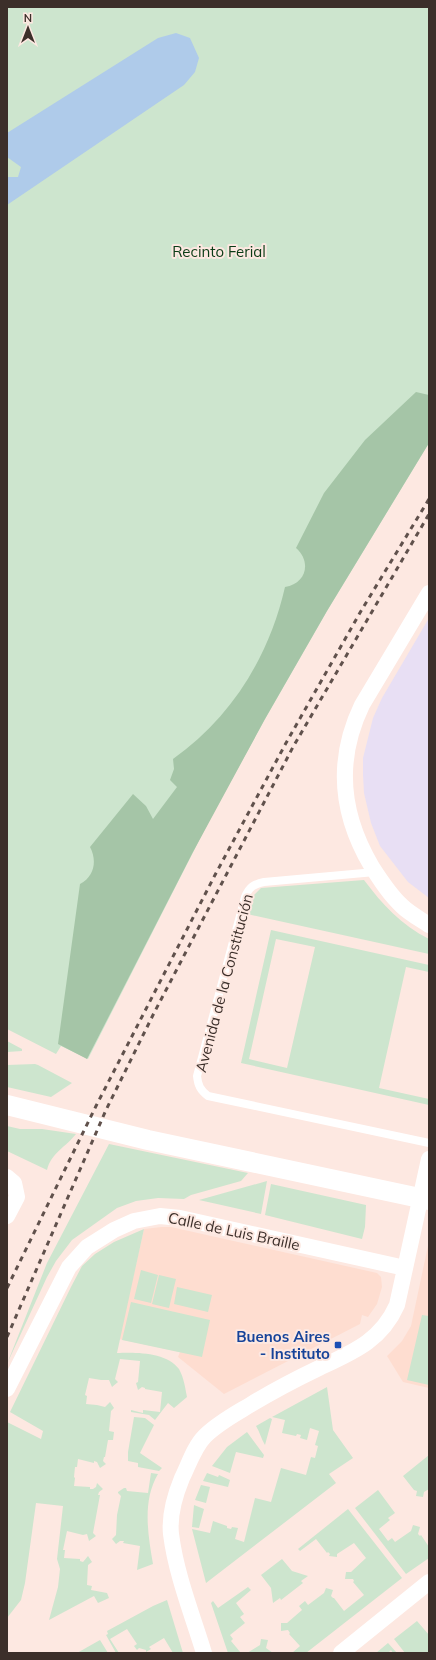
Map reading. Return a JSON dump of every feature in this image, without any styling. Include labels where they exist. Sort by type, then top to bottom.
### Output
[{"type":"street","points":[[429,593],[362,705],[354,722],[348,742],[345,764],[348,809],[354,830],[362,849],[375,872],[402,907],[429,925]]},
{"type":"street","points":[[7,1105],[148,1140],[425,1200]]},
{"type":"street","points":[[204,1653],[179,1570],[171,1532],[173,1508],[178,1487],[194,1452],[205,1436],[229,1417],[288,1383],[356,1350],[370,1342],[381,1331],[393,1314],[397,1305],[405,1268],[425,1200],[429,1159]]},
{"type":"street","points":[[7,1177],[14,1183],[17,1189],[17,1197],[7,1216]]},
{"type":"street","name":"Calle de Luis Braille","points":[[7,1389],[69,1267],[87,1247],[114,1230],[134,1221],[160,1216],[180,1218],[405,1268]]},
{"type":"street","points":[[341,1653],[429,1582]]},
{"type":"lane","name":"Avenida de la Constitución","points":[[375,872],[256,883],[249,888],[245,897],[197,1076],[198,1085],[202,1092],[208,1096],[429,1143]]},
{"type":"shaded area","points":[[429,618],[429,898],[408,882],[380,846],[371,823],[364,793],[363,758],[373,718],[382,698]]},
{"type":"shaded area","points":[[171,1227],[377,1273],[381,1277],[382,1287],[377,1304],[368,1317],[362,1315],[360,1324],[224,1394],[178,1357],[180,1352],[119,1339],[144,1229]]},
{"type":"shaded area","points":[[429,1241],[429,1388],[403,1382],[387,1356],[402,1341],[411,1326]]},
{"type":"green space","name":"Recinto Ferial","points":[[7,7],[429,7],[429,443],[327,611],[265,719],[209,821],[88,1059],[61,1046],[56,1054],[7,1029]]},
{"type":"green space","points":[[416,392],[429,395],[429,443],[327,611],[265,719],[193,852],[87,1059],[58,1044],[80,884],[89,877],[92,872],[94,862],[94,857],[90,847],[133,794],[146,806],[153,819],[177,787],[170,780],[174,769],[173,759],[194,743],[213,725],[245,684],[269,638],[285,587],[298,582],[302,577],[305,566],[304,560],[296,548],[324,493],[365,440]]},
{"type":"green space","points":[[364,880],[401,921],[429,939],[429,954],[247,914],[254,895],[261,888]]},
{"type":"green space","points":[[271,930],[429,965],[429,972],[406,967],[379,1088],[429,1099],[429,1105],[241,1063]],"holes":[[[276,939],[315,947],[287,1068],[249,1059]]]},
{"type":"green space","points":[[7,1041],[22,1049],[22,1051],[7,1052]]},
{"type":"green space","points":[[35,1064],[72,1083],[51,1097],[7,1087],[7,1065]]},
{"type":"green space","points":[[7,1126],[20,1129],[42,1129],[76,1134],[55,1155],[47,1170],[7,1151]]},
{"type":"green space","points":[[109,1144],[248,1173],[241,1181],[191,1195],[184,1199],[158,1198],[136,1201],[117,1208],[72,1240],[56,1261],[47,1277],[7,1364],[47,1263]]},
{"type":"green space","points":[[267,1181],[261,1214],[199,1200]]},
{"type":"green space","points":[[271,1184],[366,1205],[365,1227],[362,1239],[265,1215]]},
{"type":"green space","points":[[144,1229],[117,1353],[150,1354],[167,1359],[174,1363],[182,1376],[187,1397],[174,1408],[168,1403],[155,1420],[149,1415],[131,1412],[131,1410],[143,1413],[143,1410],[160,1412],[162,1392],[145,1389],[142,1387],[138,1390],[136,1383],[138,1382],[140,1361],[120,1359],[115,1379],[118,1382],[112,1387],[109,1380],[89,1378],[85,1395],[87,1396],[86,1404],[105,1407],[110,1402],[114,1408],[111,1411],[109,1431],[114,1432],[113,1440],[108,1440],[103,1461],[106,1464],[100,1468],[97,1462],[94,1461],[94,1463],[78,1459],[77,1467],[75,1467],[74,1486],[90,1487],[90,1489],[93,1489],[96,1487],[97,1483],[103,1489],[98,1495],[100,1495],[93,1533],[96,1536],[89,1541],[87,1534],[83,1535],[67,1531],[63,1550],[65,1550],[64,1558],[80,1559],[80,1561],[83,1562],[88,1556],[92,1562],[88,1565],[87,1585],[92,1586],[91,1590],[107,1593],[109,1598],[98,1603],[94,1596],[49,1620],[58,1587],[60,1569],[57,1559],[63,1506],[36,1503],[25,1583],[21,1600],[7,1618],[7,1422],[41,1439],[43,1431],[10,1412],[82,1266],[95,1254],[114,1242]]},
{"type":"green space","points":[[141,1270],[158,1275],[151,1303],[134,1299]]},
{"type":"green space","points":[[159,1275],[176,1279],[169,1308],[152,1304]]},
{"type":"green space","points":[[177,1287],[212,1295],[208,1312],[174,1304]]},
{"type":"green space","points":[[131,1302],[210,1320],[202,1357],[122,1340]]},
{"type":"green space","points":[[422,1315],[429,1316],[429,1385],[407,1380]]},
{"type":"green space","points":[[327,1387],[333,1430],[353,1458],[329,1474],[336,1483],[206,1583],[192,1529],[210,1533],[213,1521],[227,1526],[227,1528],[238,1528],[235,1539],[244,1542],[255,1498],[271,1502],[281,1468],[306,1475],[311,1457],[315,1458],[318,1446],[315,1445],[319,1431],[310,1428],[307,1440],[300,1438],[301,1435],[297,1434],[296,1436],[282,1433],[285,1420],[272,1417]]},
{"type":"green space","points":[[134,1417],[145,1418],[154,1425],[140,1453],[162,1468],[159,1471],[138,1467],[138,1463],[128,1461],[128,1452]]},
{"type":"green space","points":[[270,1418],[272,1419],[265,1445],[256,1426]]},
{"type":"green space","points":[[247,1432],[264,1455],[263,1458],[236,1452],[230,1473],[212,1466],[227,1447]]},
{"type":"green space","points":[[429,1455],[429,1489],[424,1492],[423,1497],[416,1496],[417,1491],[414,1490],[403,1476]]},
{"type":"green space","points":[[151,1473],[158,1474],[153,1484],[148,1507],[149,1542],[153,1564],[137,1570],[140,1546],[123,1543],[124,1541],[120,1541],[116,1544],[112,1539],[116,1535],[117,1515],[121,1496],[118,1492],[126,1488],[127,1491],[148,1493]]},
{"type":"green space","points":[[207,1473],[218,1477],[219,1475],[230,1480],[228,1487],[203,1481]]},
{"type":"green space","points":[[201,1485],[210,1487],[206,1503],[195,1500]]},
{"type":"green space","points":[[378,1490],[395,1513],[388,1518],[390,1520],[379,1529],[388,1541],[392,1538],[395,1542],[411,1531],[413,1525],[420,1527],[418,1534],[420,1536],[421,1535],[429,1547],[429,1558],[406,1574],[355,1508]]},
{"type":"green space","points":[[194,1505],[204,1509],[199,1528],[192,1527]]},
{"type":"green space","points":[[348,1509],[402,1578],[306,1653],[292,1653],[300,1646],[289,1634],[290,1633],[288,1630],[281,1631],[281,1623],[287,1623],[302,1610],[299,1606],[305,1601],[308,1605],[324,1593],[326,1588],[333,1590],[331,1596],[344,1611],[364,1595],[353,1582],[353,1579],[345,1579],[346,1572],[351,1572],[366,1558],[354,1543],[337,1554],[337,1557],[329,1556],[330,1554],[328,1552],[327,1553],[316,1539],[300,1551],[298,1549]]},
{"type":"green space","points":[[282,1559],[292,1571],[308,1576],[301,1581],[303,1583],[281,1600],[280,1598],[273,1603],[271,1588],[261,1575]]},
{"type":"green space","points":[[248,1587],[251,1590],[236,1603],[244,1614],[240,1617],[245,1623],[230,1635],[233,1639],[231,1641],[241,1653],[228,1653],[211,1603],[213,1601],[218,1608]]},
{"type":"green space","points":[[167,1600],[183,1653],[173,1653],[164,1638],[149,1647],[151,1649],[146,1652],[146,1650],[139,1648],[137,1650],[134,1646],[137,1644],[127,1629],[110,1639],[119,1653],[116,1653],[106,1635],[108,1634],[107,1631]]},
{"type":"green space","points":[[417,1621],[429,1635],[429,1653],[405,1653],[394,1639]]},
{"type":"green space","points":[[261,1639],[268,1640],[266,1648],[273,1653],[247,1653],[260,1645]]},
{"type":"green space","points":[[100,1640],[108,1653],[77,1653]]},
{"type":"green space","points":[[388,1643],[397,1653],[393,1653],[391,1650],[388,1653],[376,1653]]},
{"type":"water","points":[[176,33],[190,38],[199,58],[195,72],[184,85],[7,205],[7,177],[18,177],[21,167],[7,157],[7,133],[158,38]]},
{"type":"railway","points":[[7,1288],[96,1106],[215,875],[286,743],[361,611],[429,499]]},
{"type":"railway","points":[[7,1337],[106,1110],[154,1013],[293,747],[429,514]]},
{"type":"place","name":"Buenos Aires - Instituto","points":[[338,1345]]}]
